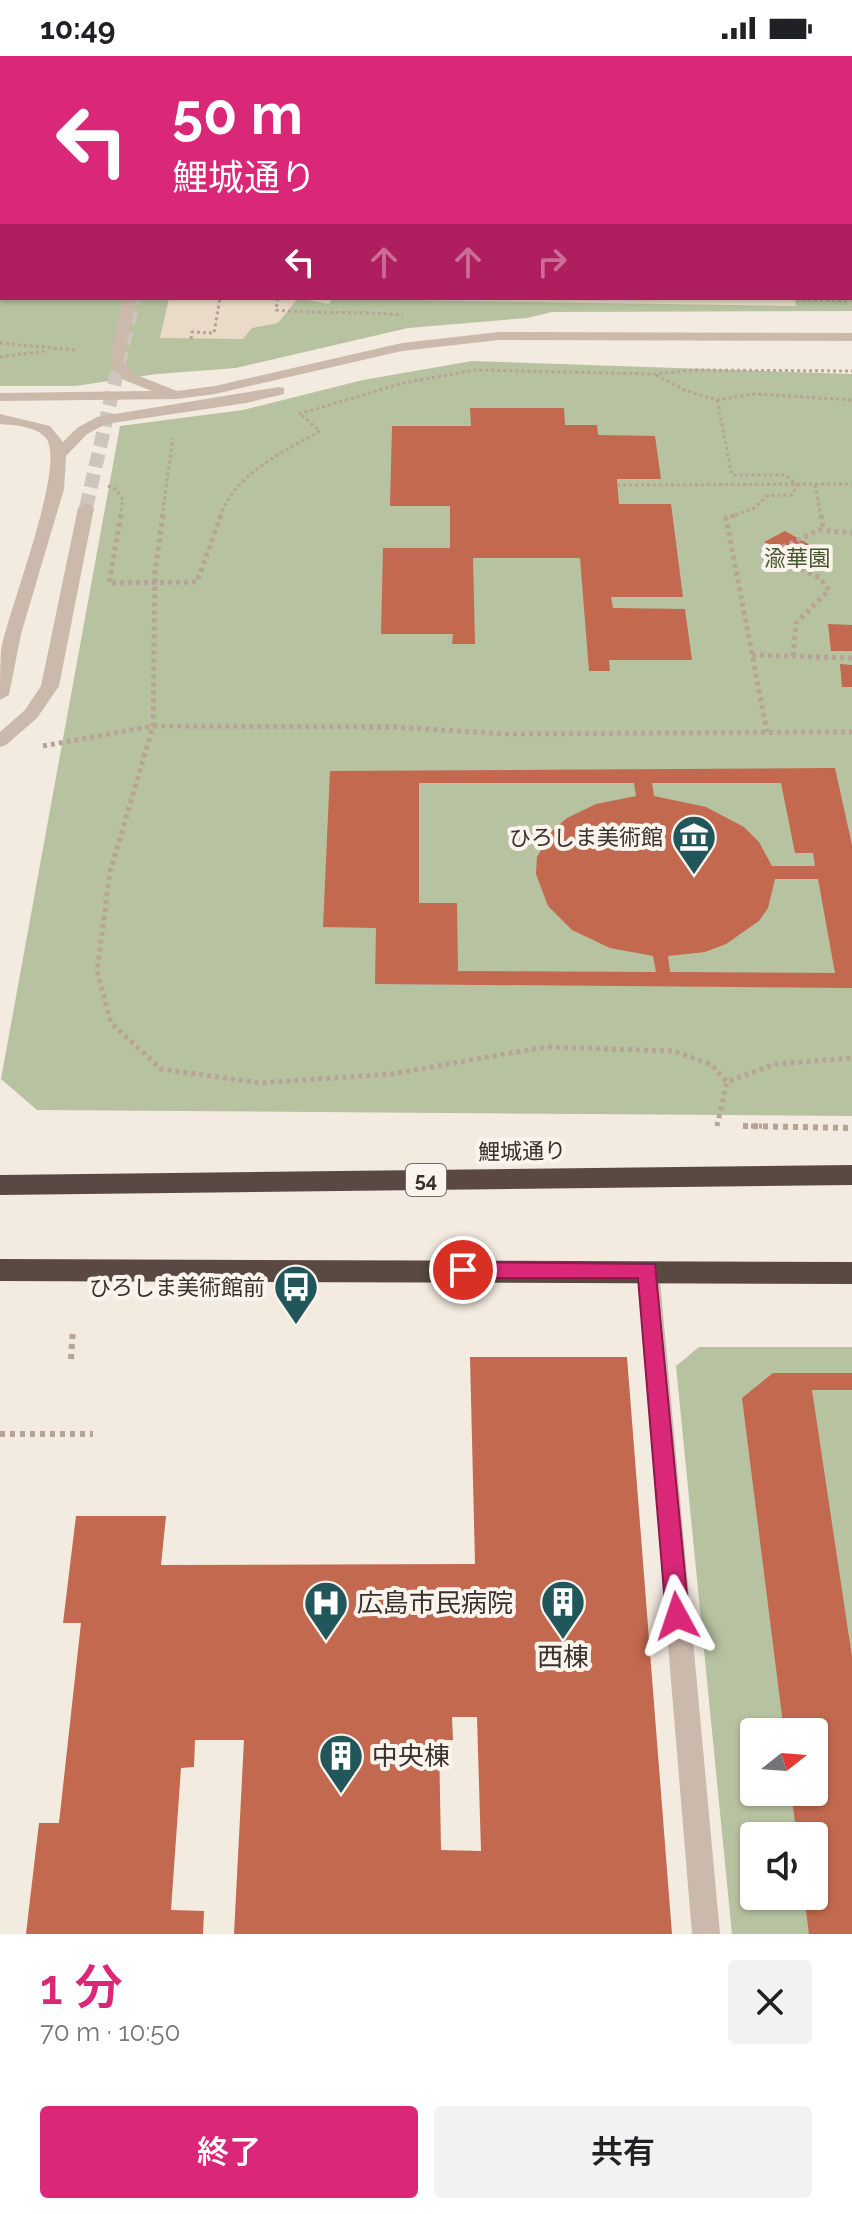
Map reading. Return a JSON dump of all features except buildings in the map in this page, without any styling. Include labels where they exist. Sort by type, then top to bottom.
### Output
[{"type":"highway","name":"鯉城通り","points":[[0,1185],[852,1175]]},
{"type":"highway","points":[[0,1270],[852,1273]]},
{"type":"street","points":[[130,300],[116,362],[129,377],[177,395]]},
{"type":"street","points":[[0,397],[177,395],[257,382],[364,354],[445,340],[499,336],[852,337]]},
{"type":"street","points":[[59,454],[82,431],[102,420],[256,397],[305,383],[364,354]]},
{"type":"street","points":[[0,419],[36,426],[50,433],[58,442],[59,454],[56,489],[0,695]]},
{"type":"street","points":[[0,741],[31,714],[50,686],[86,508]]},
{"type":"street","points":[[648,1270],[706,1934]]},
{"type":"path","points":[[191,339],[192,332],[214,333],[220,300]]},
{"type":"path","points":[[278,300],[276,310],[325,315],[359,311],[403,315]]},
{"type":"path","points":[[0,343],[77,350]]},
{"type":"path","points":[[0,357],[55,349]]},
{"type":"path","points":[[287,415],[300,414],[403,383],[476,370],[656,374],[694,370],[852,371]]},
{"type":"path","points":[[656,374],[684,390],[717,400],[755,394],[852,400]]},
{"type":"path","points":[[717,400],[732,475],[786,475],[797,485]]},
{"type":"path","points":[[95,483],[116,489],[123,500],[109,583],[197,582],[226,499],[254,470],[320,431],[300,414]]},
{"type":"path","points":[[175,432],[155,583],[153,726],[110,872],[97,971],[111,1023],[161,1069],[260,1083],[391,1074],[545,1047],[674,1051],[712,1065],[727,1082]]},
{"type":"path","points":[[617,485],[852,484]]},
{"type":"path","points":[[767,732],[726,518],[754,508],[767,496],[792,495],[797,485]]},
{"type":"path","points":[[815,485],[823,528]]},
{"type":"path","points":[[793,656],[791,640],[796,620],[829,590],[820,578],[768,554],[823,528],[852,533]]},
{"type":"path","points":[[752,655],[852,658]]},
{"type":"path","points":[[42,746],[153,726],[394,727],[505,734],[852,732]]},
{"type":"path","points":[[727,1082],[775,1064],[852,1058]]},
{"type":"path","points":[[717,1126],[727,1082]]},
{"type":"path","points":[[743,1126],[852,1128]]},
{"type":"path","points":[[71,1359],[73,1329]]},
{"type":"path","points":[[0,1434],[93,1434]]},
{"type":"green space","points":[[0,300],[852,300],[852,311],[552,312],[527,318],[408,328],[236,368],[157,374],[75,386],[0,386]]},
{"type":"green space","name":"渝華園","points":[[472,361],[852,374],[852,1116],[37,1110],[1,1079],[120,426],[243,410],[363,380]]},
{"type":"green space","points":[[699,1347],[852,1347],[852,1934],[732,1934],[676,1366]]},
{"type":"shaded area","points":[[169,300],[296,300],[278,323],[252,328],[243,339],[160,338]]},
{"type":"shaded area","points":[[308,300],[331,300],[329,304]]},
{"type":"shaded area","points":[[398,300],[795,300],[796,306]]},
{"type":"tunnel","points":[[86,508],[134,300]]},
{"type":"place","name":"ひろしま美術館","points":[[694,876]]},
{"type":"place","name":"ひろしま美術館前","points":[[296,1326]]},
{"type":"place","name":"西棟","points":[[563,1641]]},
{"type":"place","name":"広島市民病院","points":[[326,1642]]},
{"type":"place","name":"中央棟","points":[[341,1795]]},
{"type":"route","points":[[463,1270],[648,1270],[677,1616]]}]
